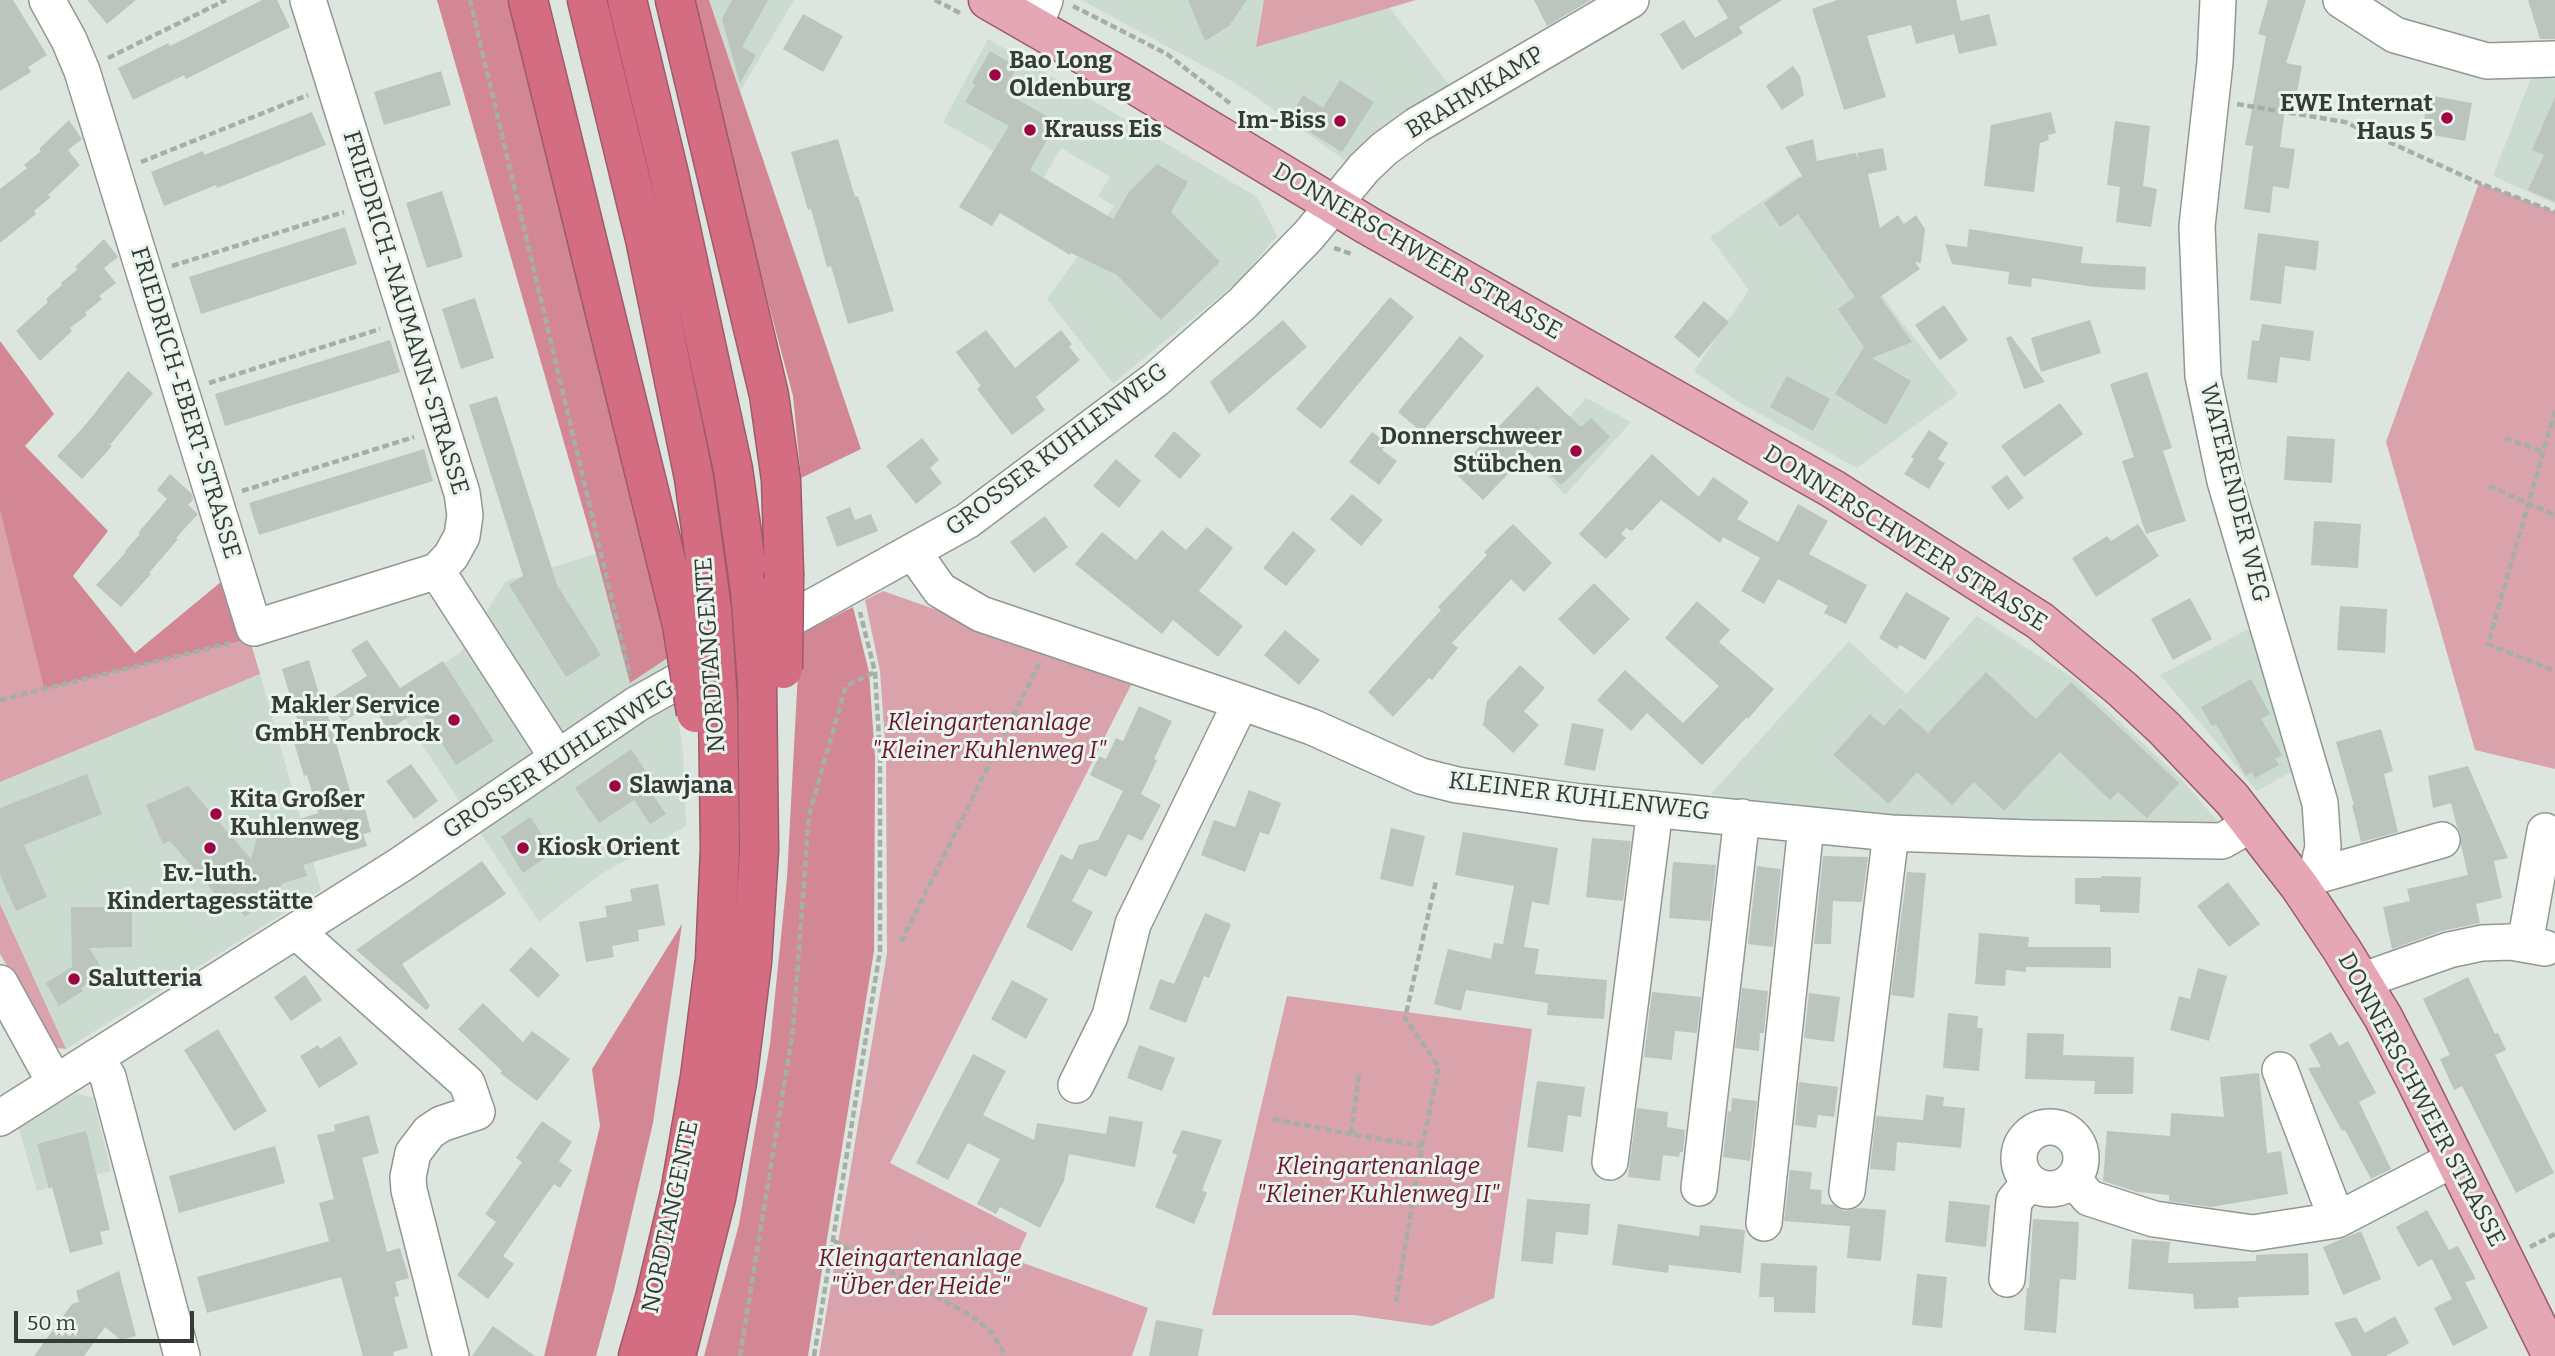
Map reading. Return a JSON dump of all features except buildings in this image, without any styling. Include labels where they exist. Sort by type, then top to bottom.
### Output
[{"type":"highway","points":[[528,0],[697,617]]},
{"type":"highway","name":"NORDTANGENTE","points":[[587,0],[653,279],[694,478],[697,617],[707,707],[701,808],[720,849],[715,959],[700,1077],[680,1193],[638,1356]]},
{"type":"highway","name":"NORDTANGENTE","points":[[627,0],[669,174],[733,469],[750,591],[770,675],[780,786],[759,850],[752,962],[737,1082],[716,1198],[676,1356]]},
{"type":"highway","points":[[675,0],[769,395],[781,480],[785,573],[770,675]]},
{"type":"main road","name":"DONNERSCHWEER STRASSE","points":[[979,9],[1040,13],[1335,206],[1822,483],[2007,598],[2040,621],[2139,704],[2308,882],[2414,1077],[2552,1356]]},
{"type":"street","name":"FRIEDRICH-EBERT-STRASSE","points":[[47,0],[82,71],[254,628]]},
{"type":"street","name":"FRIEDRICH-NAUMANN-STRASSE","points":[[308,0],[463,493],[465,515],[462,536],[451,556],[438,571]]},
{"type":"street","name":"BRAHMKAMP","points":[[1335,206],[1364,168],[1384,149],[1417,125],[1632,0]]},
{"type":"street","name":"WATERENDER WEG","points":[[2218,0],[2211,99],[2197,226],[2203,376],[2225,481],[2320,803],[2323,847],[2308,882]]},
{"type":"street","points":[[2341,0],[2395,35],[2487,61],[2555,59]]},
{"type":"street","name":"GROSSER KUHLENWEG","points":[[0,1118],[400,866],[636,704],[914,552],[988,507],[1155,380],[1242,304],[1335,206]]},
{"type":"street","name":"KLEINER KUHLENWEG","points":[[914,552],[940,590],[981,614],[1312,727],[1421,776],[1457,785],[1580,802],[1891,833],[2222,841],[2252,824]]},
{"type":"street","points":[[254,628],[438,571],[557,757]]},
{"type":"street","points":[[1076,1085],[1110,1016],[1133,924],[1241,702]]},
{"type":"street","points":[[1610,1162],[1655,809]]},
{"type":"street","points":[[1699,1188],[1742,817]]},
{"type":"street","points":[[1764,1223],[1805,826]]},
{"type":"street","points":[[2361,981],[2471,945],[2511,942],[2535,946],[2545,831]]},
{"type":"street","points":[[1847,1191],[1891,833]]},
{"type":"street","points":[[2308,882],[2442,840]]},
{"type":"street","points":[[296,931],[467,1083],[477,1112],[441,1124],[429,1132],[413,1153],[408,1177],[451,1356]]},
{"type":"street","points":[[0,983],[55,1083]]},
{"type":"street","points":[[96,1057],[108,1077],[182,1356]]},
{"type":"street","points":[[2280,1070],[2337,1220]]},
{"type":"street","points":[[2053,1127],[2074,1138],[2080,1150],[2081,1161],[2073,1179],[2054,1189],[2042,1189],[2030,1182],[2021,1171],[2018,1161],[2020,1147],[2026,1138],[2037,1129],[2053,1127]]},
{"type":"street","points":[[2073,1179],[2089,1198],[2154,1219],[2253,1233],[2337,1220],[2454,1159]]},
{"type":"street","points":[[2007,1279],[2014,1201],[2030,1182]]},
{"type":"path","points":[[82,71],[226,0]]},
{"type":"path","points":[[470,0],[636,704]]},
{"type":"path","points":[[935,0],[979,9]]},
{"type":"path","points":[[1062,0],[1167,54],[1234,106]]},
{"type":"path","points":[[114,173],[335,85]]},
{"type":"path","points":[[2211,99],[2346,122],[2479,183],[2555,212]]},
{"type":"path","points":[[145,275],[372,204]]},
{"type":"path","points":[[1309,235],[1355,255]]},
{"type":"path","points":[[181,391],[408,320]]},
{"type":"path","points":[[2555,411],[2488,644],[2555,671]]},
{"type":"path","points":[[214,499],[442,429]]},
{"type":"path","points":[[2505,438],[2544,452]]},
{"type":"path","points":[[2489,486],[2555,515]]},
{"type":"path","points":[[814,1356],[880,951],[880,755],[875,672],[853,584]]},
{"type":"path","points":[[0,700],[241,640],[254,628]]},
{"type":"path","points":[[901,942],[1052,638]]},
{"type":"path","points":[[740,1356],[793,1030],[808,816],[846,686],[875,672]]},
{"type":"path","points":[[1396,1302],[1422,1146],[1439,1067],[1405,1018],[1436,881]]},
{"type":"path","points":[[1351,1134],[1359,1075]]},
{"type":"path","points":[[1273,1119],[1422,1146]]},
{"type":"path","points":[[834,1241],[972,1316],[992,1333],[1006,1356]]},
{"type":"shaded area","points":[[437,0],[510,0],[669,657],[630,683],[596,554]]},
{"type":"shaded area","points":[[688,0],[709,0],[861,449],[801,478],[793,396]]},
{"type":"shaded area","points":[[709,0],[794,0],[740,91],[740,90]]},
{"type":"shaded area","points":[[1081,0],[1264,0],[1256,47],[1389,7],[1453,90],[1392,121],[1349,163],[1237,84]]},
{"type":"shaded area","points":[[988,39],[1257,197],[1277,236],[1238,282],[1113,383],[1047,299],[1114,206],[1098,196],[1110,177],[1061,148],[1043,179],[943,122]]},
{"type":"shaded area","points":[[2555,44],[2555,204],[2493,176],[2543,47]]},
{"type":"shaded area","points":[[1799,176],[1896,315],[1958,394],[1857,468],[1737,401],[1694,371],[1749,290],[1710,237]]},
{"type":"shaded area","points":[[0,341],[54,414],[25,446],[108,531],[73,576],[135,653],[222,581],[241,641],[44,689],[0,511]]},
{"type":"shaded area","points":[[1586,398],[1631,422],[1565,495],[1533,461]]},
{"type":"shaded area","points":[[596,554],[630,682],[669,657],[683,752],[686,826],[601,874],[539,922],[392,699],[461,652],[506,581]]},
{"type":"shaded area","points":[[853,607],[869,672],[875,757],[874,951],[808,1356],[704,1356],[739,1224],[770,1044],[787,878],[800,634]]},
{"type":"shaded area","points":[[1977,616],[2073,678],[2182,780],[2218,822],[2090,826],[1780,811],[1711,794],[1849,641],[1906,694]]},
{"type":"shaded area","points":[[2260,623],[2296,769],[2257,791],[2160,675]]},
{"type":"shaded area","points":[[260,674],[321,890],[66,1049],[0,904],[0,782]]},
{"type":"shaded area","points":[[682,924],[653,1123],[596,1356],[544,1356],[600,1126],[592,1069]]},
{"type":"shaded area","points":[[77,1093],[93,1098],[111,1171],[37,1191],[18,1126]]},
{"type":"green space","points":[[1264,0],[1416,0],[1256,47]]},
{"type":"green space","points":[[2479,183],[2555,212],[2555,769],[2475,750],[2386,442]]},
{"type":"green space","points":[[0,511],[44,689],[241,641],[252,647],[260,674],[0,782]]},
{"type":"green space","name":"Kleingartenanlage \"Kleiner Kuhlenweg I\"","points":[[883,591],[1134,679],[890,1163],[1027,1233],[1015,1260],[1148,1308],[1132,1356],[819,1356],[887,953],[886,755],[880,671],[865,600]]},
{"type":"green space","points":[[0,904],[66,1049],[56,1048],[0,954]]},
{"type":"green space","name":"Kleingartenanlage \"Kleiner Kuhlenweg II\"","points":[[1287,996],[1532,1029],[1494,1298],[1432,1326],[1354,1315],[1212,1315]]},
{"type":"place","name":"Bao Long Oldenburg","points":[[995,75]]},
{"type":"place","name":"EWE Internat Haus 5","points":[[2447,118]]},
{"type":"place","name":"Im-Biss","points":[[1340,121]]},
{"type":"place","name":"Krauss Eis","points":[[1030,130]]},
{"type":"place","name":"Donnerschweer Stübchen","points":[[1576,451]]},
{"type":"place","name":"Makler Service GmbH Tenbrock","points":[[454,720]]},
{"type":"place","name":"Slawjana","points":[[615,786]]},
{"type":"place","name":"Kita Großer Kuhlenweg","points":[[216,814]]},
{"type":"place","name":"Ev.-luth. Kindertagesstätte","points":[[210,848]]},
{"type":"place","name":"Kiosk Orient","points":[[523,848]]},
{"type":"place","name":"Salutteria","points":[[74,979]]},
{"type":"park label","name":"Kleingartenanlage \"Über der Heide\"","points":[[920,1273]]}]
